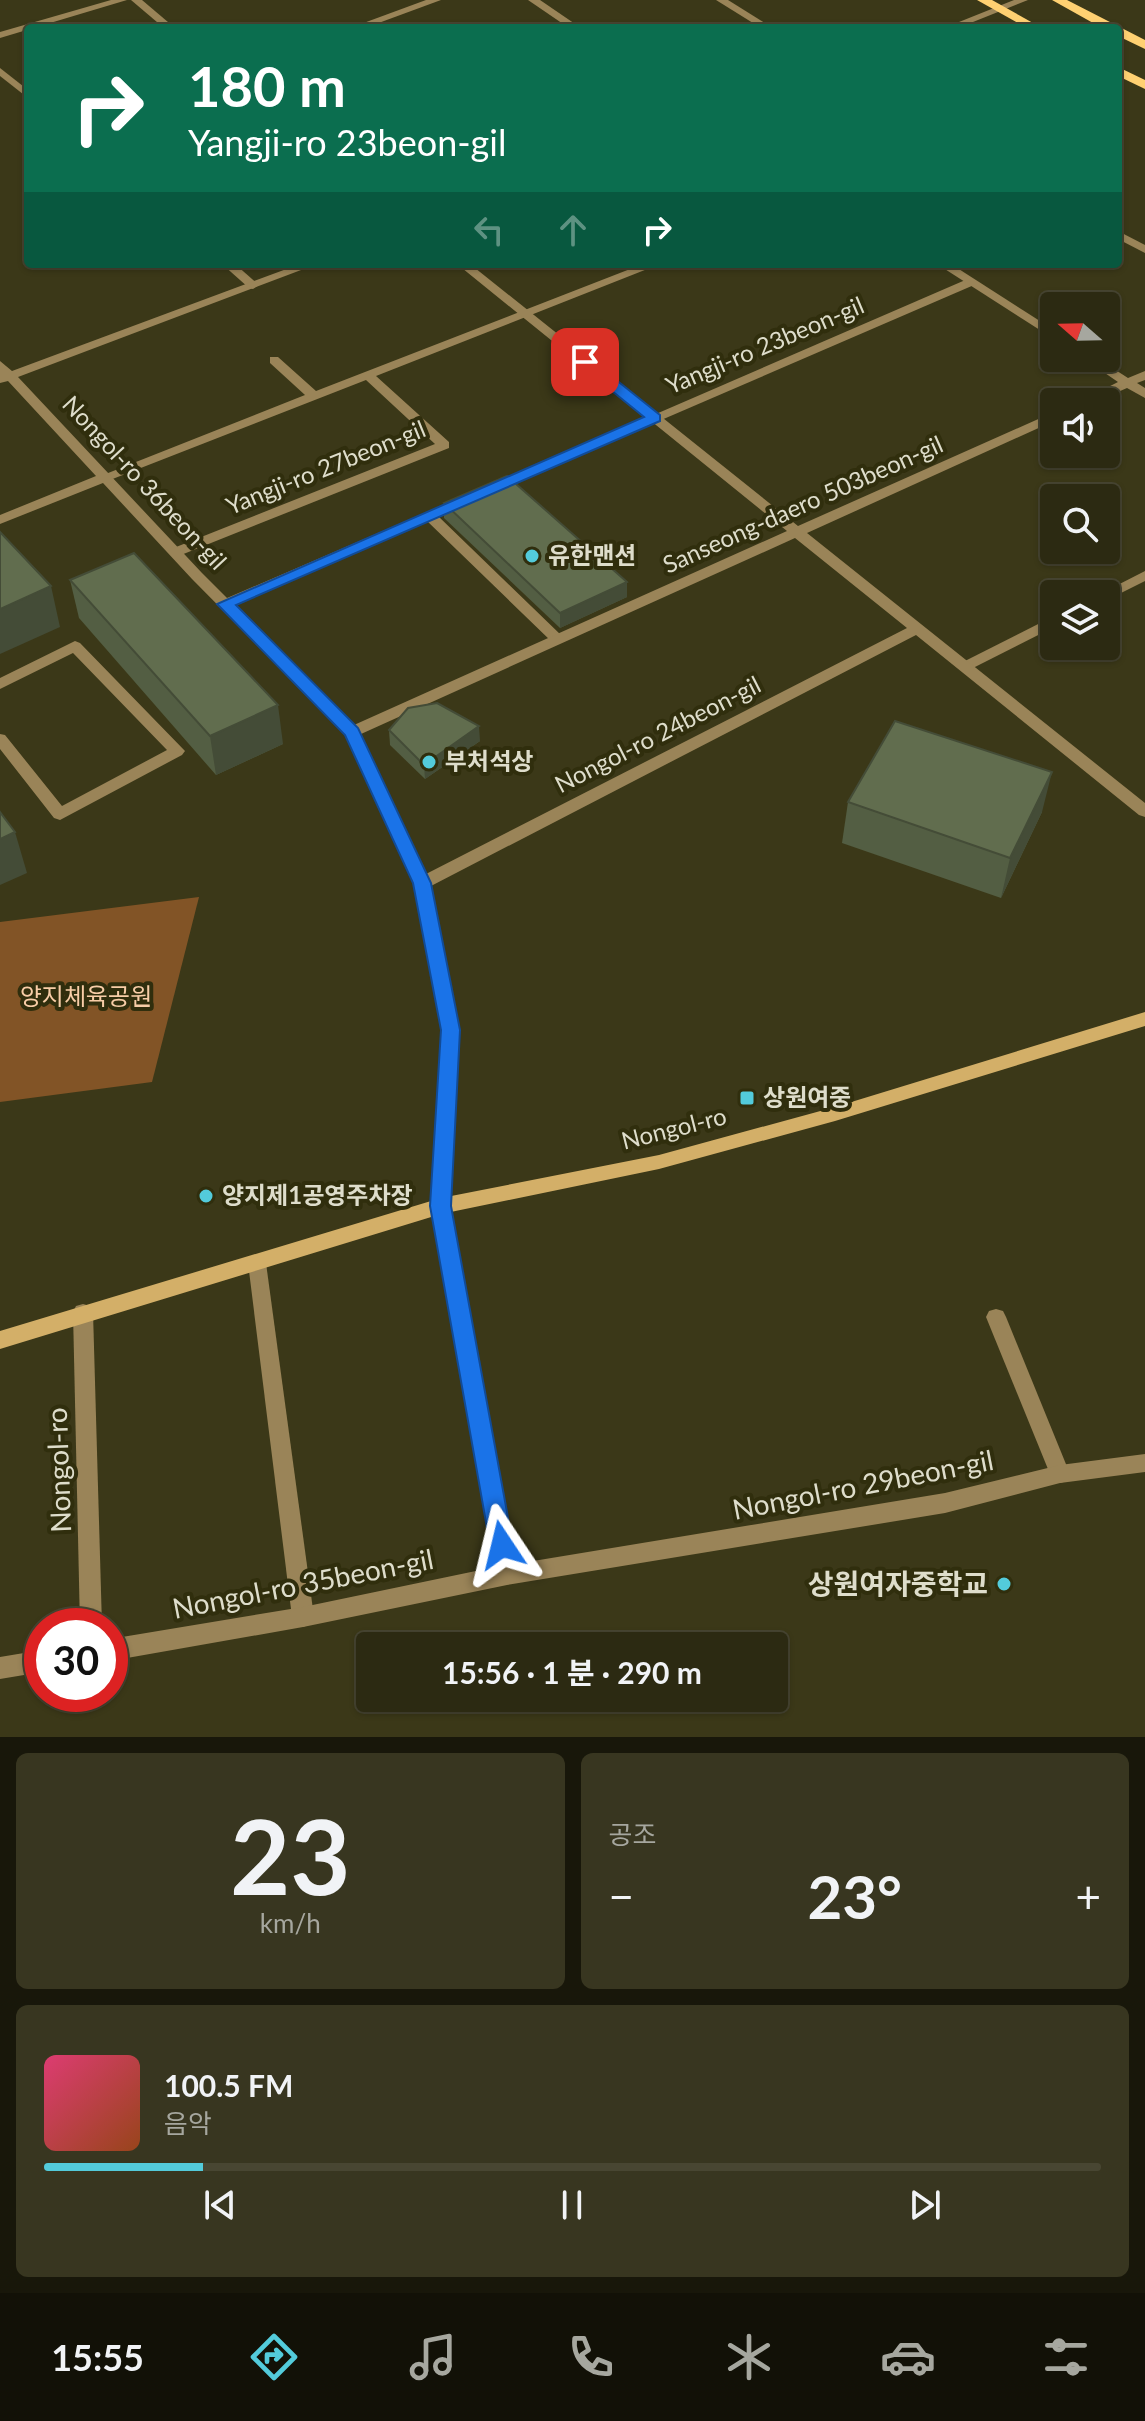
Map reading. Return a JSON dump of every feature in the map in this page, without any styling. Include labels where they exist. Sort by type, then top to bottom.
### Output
[{"type":"main road","points":[[983,0],[1029,24]]},
{"type":"main road","points":[[1058,0],[1104,24]]},
{"type":"main road","points":[[1122,33],[1145,45]]},
{"type":"main road","points":[[1122,73],[1145,85]]},
{"type":"street","points":[[38,24],[122,0]]},
{"type":"street","points":[[136,0],[165,24]]},
{"type":"street","points":[[367,24],[436,0]]},
{"type":"street","points":[[533,0],[570,24]]},
{"type":"street","points":[[721,0],[761,24]]},
{"type":"street","points":[[960,24],[1023,0]]},
{"type":"street","points":[[0,35],[24,28]]},
{"type":"street","points":[[0,71],[24,92]]},
{"type":"street","points":[[1122,236],[1145,250]]},
{"type":"street","points":[[233,268],[253,285]]},
{"type":"street","points":[[3,374],[300,268]]},
{"type":"street","points":[[468,268],[1145,811]]},
{"type":"street","points":[[0,520],[644,268]]},
{"type":"street","points":[[949,268],[1040,326]]},
{"type":"street","name":"Yangji-ro 23beon-gil","points":[[486,491],[970,282]]},
{"type":"street","points":[[274,360],[315,397]]},
{"type":"street","points":[[1110,372],[1145,394]]},
{"type":"street","name":"Nongol-ro 36beon-gil","points":[[3,374],[352,732],[422,883],[450,1030],[441,1206],[507,1575]]},
{"type":"street","name":"Yangji-ro 27beon-gil","points":[[176,552],[444,445],[368,375]]},
{"type":"street","points":[[1116,388],[1145,375]]},
{"type":"street","name":"Sanseong-daero 503beon-gil","points":[[352,732],[1040,422]]},
{"type":"street","points":[[225,604],[472,497]]},
{"type":"street","points":[[429,515],[557,639]]},
{"type":"street","points":[[1120,589],[1143,579]]},
{"type":"street","points":[[966,666],[1040,628]]},
{"type":"street","name":"Nongol-ro 24beon-gil","points":[[422,883],[917,629]]},
{"type":"street","points":[[0,684],[75,646],[177,751],[60,814],[0,739]]},
{"type":"street","name":"Nongol-ro","points":[[0,1340],[83,1312],[257,1263],[441,1206],[659,1162],[835,1114],[1145,1019]]},
{"type":"street","points":[[257,1263],[303,1617]]},
{"type":"street","name":"Nongol-ro","points":[[83,1312],[91,1608]]},
{"type":"street","points":[[996,1317],[1060,1474]]},
{"type":"street","name":"Nongol-ro 29beon-gil","points":[[507,1575],[945,1503],[1060,1474],[1145,1463]]},
{"type":"street","name":"Nongol-ro 35beon-gil","points":[[128,1647],[303,1617],[507,1575]]},
{"type":"street","points":[[0,1668],[24,1664]]},
{"type":"green space","name":"양지체육공원","points":[[199,897],[152,1082],[0,1102],[0,922]]},
{"type":"building","name":"유한맨션","points":[[507,476],[627,582],[560,613],[444,503]]},
{"type":"building","points":[[0,532],[51,586],[0,609]]},
{"type":"building","points":[[134,553],[278,705],[210,736],[70,580]]},
{"type":"building","name":"부처석상","points":[[437,703],[479,726],[424,765],[389,730],[408,708]]},
{"type":"building","points":[[895,721],[1052,772],[1010,858],[848,802]]},
{"type":"building","points":[[0,812],[15,832],[0,839]]},
{"type":"place","name":"유한맨션","points":[[532,556]]},
{"type":"place","name":"부처석상","points":[[429,762]]},
{"type":"place","name":"상원여중","points":[[747,1098]]},
{"type":"place","name":"양지제1공영주차장","points":[[206,1196]]},
{"type":"place","name":"상원여자중학교","points":[[1004,1584]]},
{"type":"route","points":[[502,1545],[441,1206],[450,1030],[422,883],[352,732],[225,604],[654,418],[585,362]]}]
